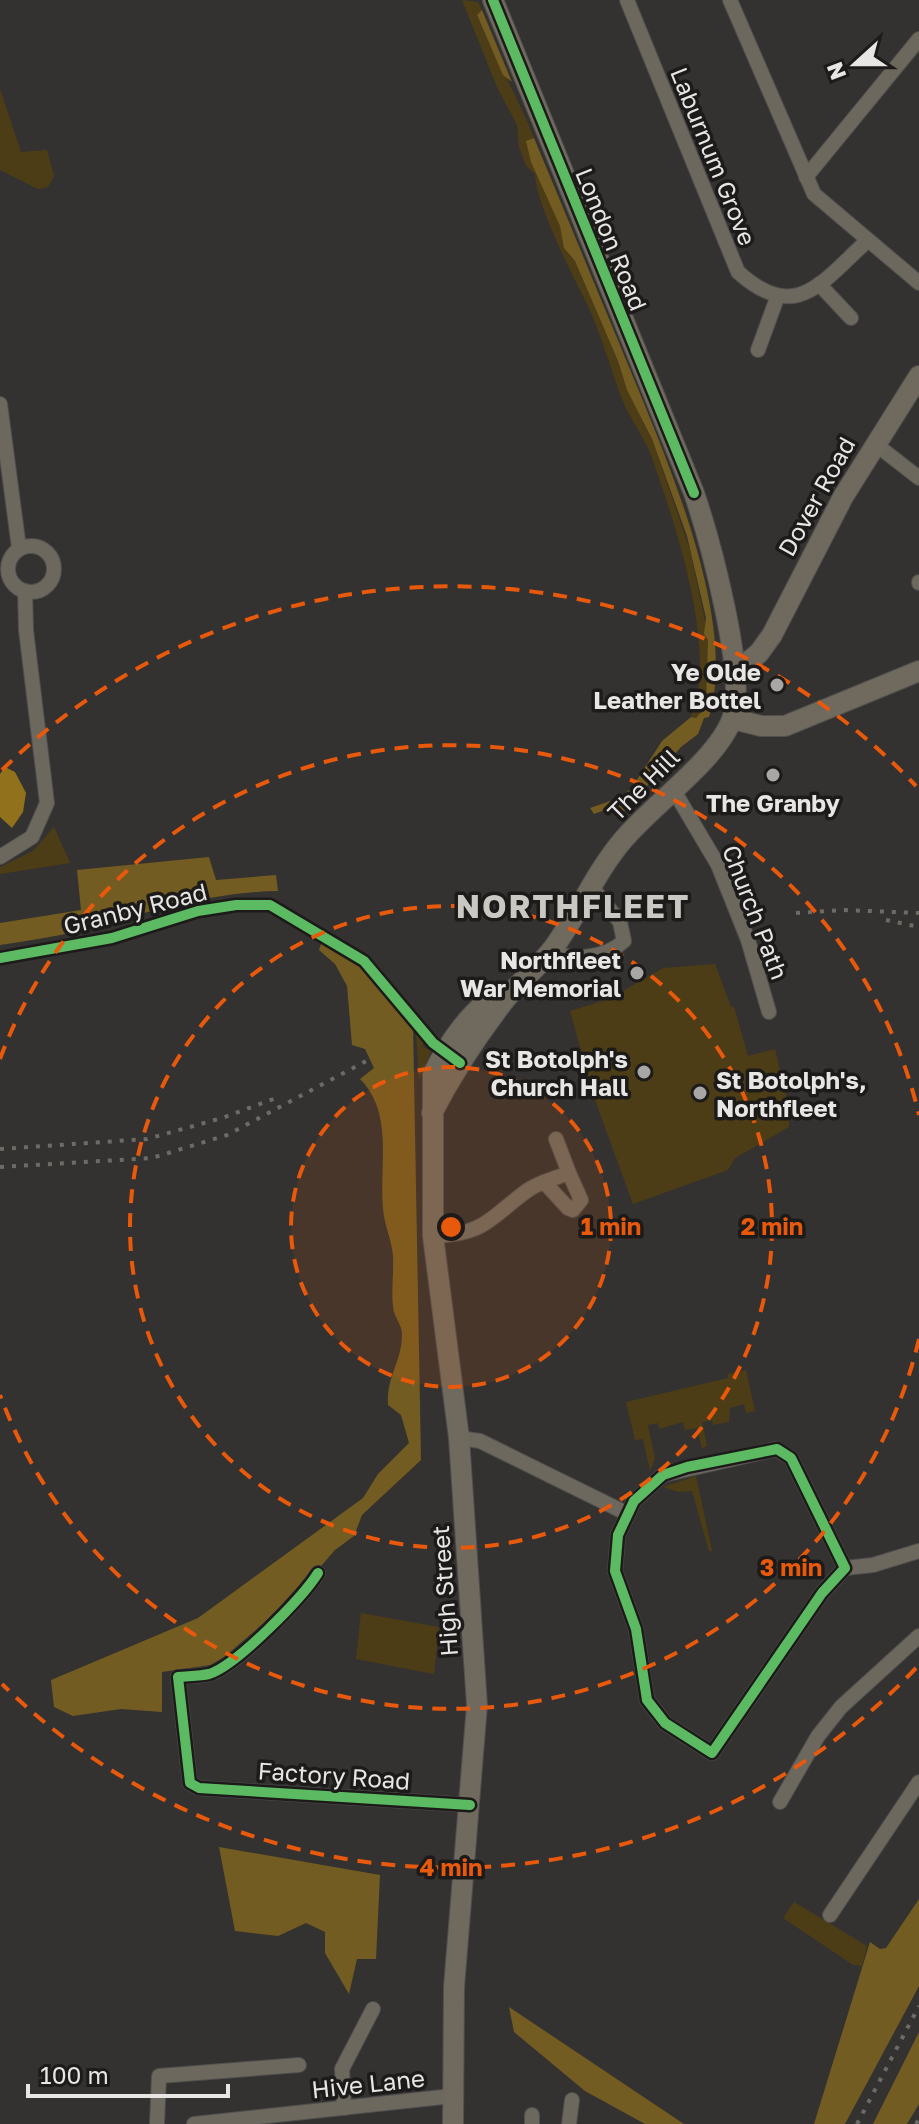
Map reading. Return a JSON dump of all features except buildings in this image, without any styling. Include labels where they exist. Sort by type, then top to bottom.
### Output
[{"type":"main road","name":"London Road","points":[[493,0],[689,480],[713,559],[736,672],[733,719]]},
{"type":"main road","name":"Dover Road","points":[[736,672],[759,653],[775,628],[874,443],[919,376]]},
{"type":"main road","points":[[731,647],[748,642],[763,644]]},
{"type":"main road","points":[[733,719],[761,726],[785,726],[919,671]]},
{"type":"main road","name":"The Hill","points":[[460,1063],[519,985],[552,950],[623,840],[707,756],[733,719]]},
{"type":"main road","points":[[432,1113],[433,1074],[443,1052],[492,997],[519,985]]},
{"type":"main road","name":"High Street","points":[[453,2124],[454,1987],[476,1697],[459,1438],[433,1236],[432,1113],[460,1063]]},
{"type":"street","name":"Laburnum Grove","points":[[627,0],[738,272],[756,289],[777,298]]},
{"type":"street","points":[[730,0],[814,194],[919,283]]},
{"type":"street","points":[[806,177],[919,39]]},
{"type":"street","points":[[758,350],[777,298],[793,298],[819,284],[867,241]]},
{"type":"street","points":[[819,284],[851,318]]},
{"type":"street","points":[[0,404],[19,548],[9,562],[8,573],[12,583],[25,591],[47,584],[61,564],[33,546],[19,548]]},
{"type":"street","points":[[874,443],[919,478]]},
{"type":"street","points":[[0,857],[32,837],[47,803],[26,630],[25,591]]},
{"type":"street","name":"Church Path","points":[[673,789],[718,865],[748,940],[769,1012]]},
{"type":"street","points":[[552,950],[565,958],[573,958],[614,949],[624,941],[620,922],[591,886]]},
{"type":"street","points":[[544,1182],[568,1208],[573,1210],[581,1200],[556,1139]]},
{"type":"street","points":[[433,1236],[485,1226],[529,1190],[569,1173]]},
{"type":"street","points":[[459,1438],[480,1441],[626,1513]]},
{"type":"street","points":[[845,1568],[791,1458],[777,1449],[671,1472],[647,1487],[626,1513],[616,1545],[615,1571],[636,1629],[644,1693],[662,1720],[712,1753],[822,1593],[845,1568],[870,1566],[919,1551]]},
{"type":"street","name":"Factory Road","points":[[318,1573],[306,1592],[238,1655],[212,1673],[178,1677],[188,1778],[196,1787],[470,1805]]},
{"type":"street","points":[[780,1802],[818,1736],[841,1707],[919,1636]]},
{"type":"street","points":[[830,1915],[919,1782]]},
{"type":"street","points":[[344,2108],[341,2072],[373,2009]]},
{"type":"street","points":[[157,2124],[159,2076],[299,2065]]},
{"type":"street","name":"Hive Lane","points":[[194,2124],[452,2096]]},
{"type":"street","points":[[569,2124],[572,2100]]},
{"type":"shaded area","points":[[462,0],[478,2],[482,10],[477,16],[534,138],[527,141],[536,172],[558,220],[568,252],[575,261],[618,361],[627,390],[652,439],[690,550],[709,640],[706,706],[696,718],[691,717],[698,690],[700,659],[697,624],[682,551],[661,485],[649,450],[622,399],[601,338],[541,203],[535,174],[526,166],[519,147],[517,125],[497,87]]},
{"type":"shaded area","points":[[482,10],[512,82],[503,75],[477,15]]},
{"type":"shaded area","points":[[0,89],[21,152],[47,150],[54,176],[48,187],[38,189],[0,170]]},
{"type":"shaded area","points":[[534,138],[673,478],[705,580],[714,629],[716,676],[709,717],[704,718],[698,734],[681,747],[625,811],[605,810],[594,814],[590,808],[616,799],[631,789],[662,741],[691,717],[696,718],[706,706],[706,618],[687,536],[652,439],[627,390],[618,361],[575,261],[564,248],[560,226],[531,162],[526,141]]},
{"type":"shaded area","points":[[5,767],[15,772],[26,793],[23,812],[12,828],[0,817],[0,774]]},
{"type":"shaded area","points":[[54,827],[70,863],[0,874],[0,867],[33,851]]},
{"type":"shaded area","points":[[209,857],[216,880],[276,875],[278,891],[202,899],[79,931],[0,945],[0,923],[81,910],[77,870]]},
{"type":"shaded area","points":[[323,938],[366,968],[413,1024],[421,1460],[362,1515],[354,1536],[335,1550],[293,1598],[224,1657],[210,1665],[162,1672],[162,1712],[121,1709],[73,1716],[54,1707],[51,1680],[198,1618],[363,1498],[378,1474],[409,1443],[401,1415],[388,1405],[389,1386],[400,1353],[402,1334],[393,1310],[393,1256],[383,1208],[381,1123],[371,1093],[360,1079],[374,1068],[365,1049],[352,1045],[347,986],[335,964],[319,950]]},
{"type":"shaded area","points":[[715,964],[731,1007],[734,1007],[748,1056],[775,1049],[790,1110],[789,1127],[735,1158],[728,1170],[633,1204],[595,1100],[570,1011],[609,999],[663,968]]},
{"type":"shaded area","points":[[419,1030],[425,1040],[422,1046],[431,1051],[419,1080],[416,1031]]},
{"type":"shaded area","points":[[746,1370],[755,1411],[746,1413],[744,1404],[730,1408],[729,1422],[713,1425],[712,1420],[702,1422],[707,1446],[702,1448],[697,1428],[685,1430],[683,1422],[659,1429],[658,1423],[648,1425],[655,1459],[650,1471],[643,1439],[635,1440],[626,1402],[728,1378],[728,1374]]},
{"type":"shaded area","points":[[696,1476],[712,1551],[709,1551],[692,1491],[679,1492],[663,1487]]},
{"type":"shaded area","points":[[361,1613],[439,1627],[434,1674],[356,1659]]},
{"type":"shaded area","points":[[219,1847],[380,1875],[376,1959],[357,1959],[349,1994],[325,1953],[325,1932],[306,1923],[278,1936],[235,1931]]},
{"type":"shaded area","points":[[919,1899],[919,1986],[845,2124],[814,2124],[870,1942],[880,1949],[886,1948]]},
{"type":"shaded area","points":[[794,1902],[867,1946],[862,1966],[853,1965],[783,1918]]},
{"type":"shaded area","points":[[509,2007],[684,2124],[645,2124],[585,2091],[514,2032]]},
{"type":"shaded area","points":[[919,2032],[919,2104],[907,2124],[873,2124]]},
{"type":"railway","points":[[796,913],[844,910],[919,913]]},
{"type":"railway","points":[[886,920],[919,927]]},
{"type":"railway","points":[[0,1167],[152,1158],[227,1135],[370,1059]]},
{"type":"railway","points":[[0,1149],[147,1139],[222,1118],[279,1097]]},
{"type":"railway","points":[[857,2124],[919,2006]]},
{"type":"railway","points":[[916,2124],[919,2119]]},
{"type":"cycle path","points":[[493,0],[694,493]]},
{"type":"cycle path","name":"Granby Road","points":[[0,958],[112,938],[198,911],[236,905],[270,905],[364,961],[433,1043],[460,1063]]},
{"type":"cycle path","points":[[777,1449],[791,1458],[845,1568],[822,1593],[712,1753],[665,1723],[647,1700],[636,1629],[615,1571],[618,1535],[634,1501],[663,1475],[687,1467],[777,1449]]},
{"type":"cycle path","points":[[318,1573],[284,1613],[235,1658],[209,1674],[178,1677],[190,1783],[199,1788],[470,1805]]},
{"type":"place","name":"Ye Olde Leather Bottel","points":[[777,685]]},
{"type":"place","name":"The Granby","points":[[773,775]]},
{"type":"place","name":"Northfleet War Memorial","points":[[637,973]]},
{"type":"place","name":"St Botolph's Church Hall","points":[[644,1072]]},
{"type":"place","name":"St Botolph's, Northfleet","points":[[700,1093]]},
{"type":"district","name":"NORTHFLEET","points":[[573,906]]}]
